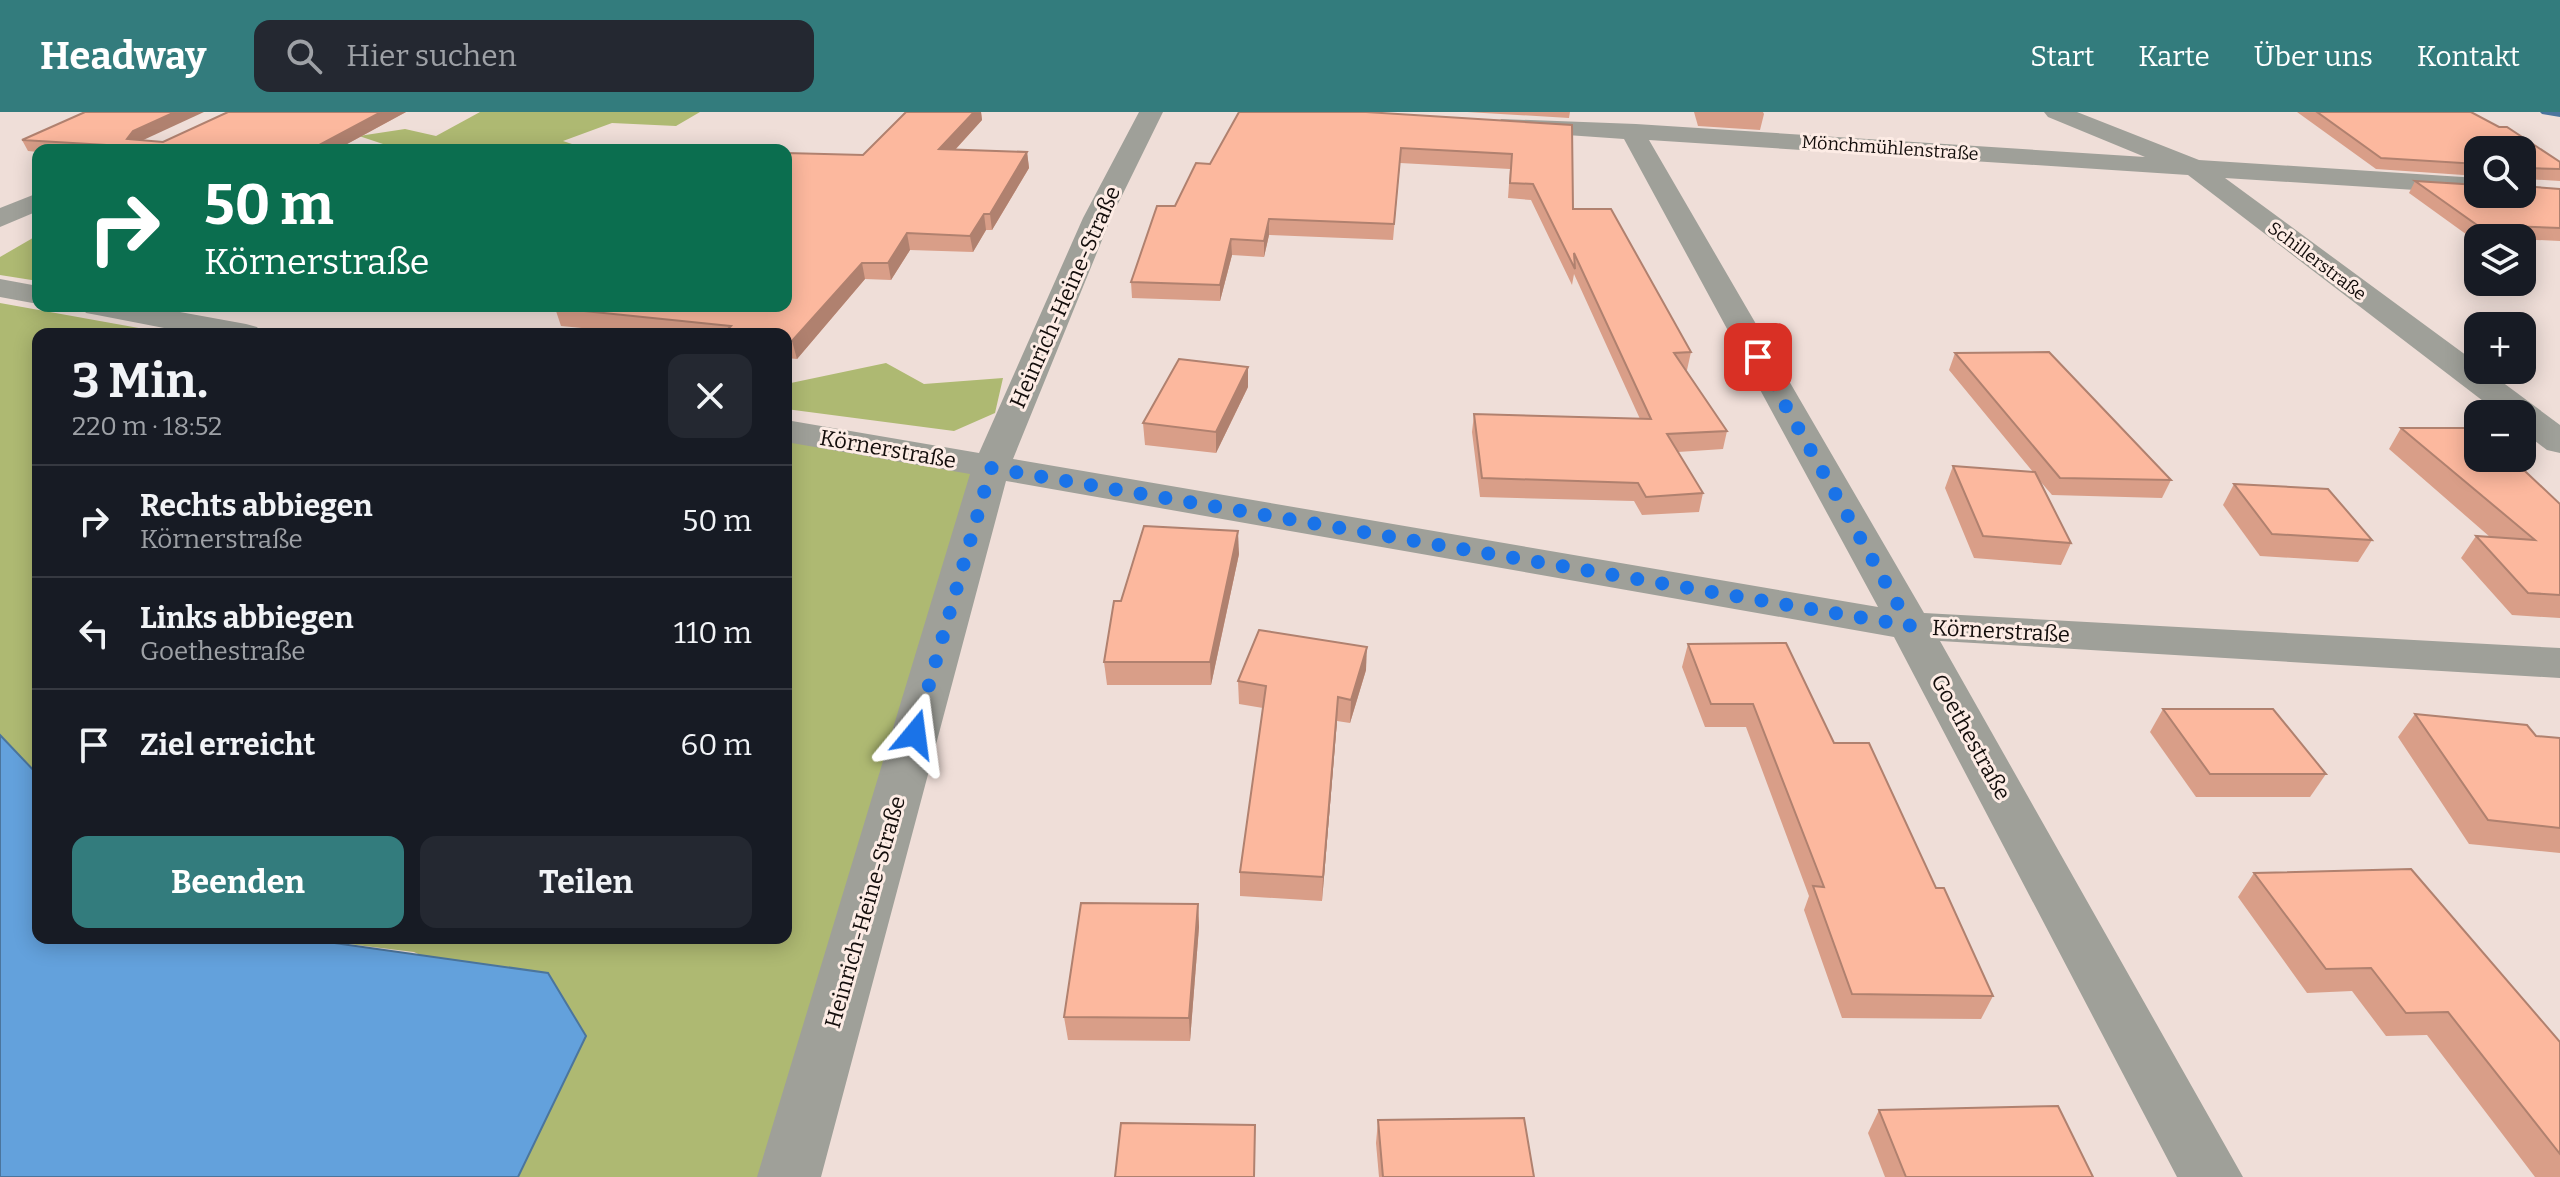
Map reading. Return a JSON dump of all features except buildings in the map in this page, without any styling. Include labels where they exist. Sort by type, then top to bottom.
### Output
[{"type":"street","name":"Heinrich-Heine-Straße","points":[[789,1177],[991,468],[1097,218],[1151,112]]},
{"type":"street","name":"Schillerstraße","points":[[2056,112],[2195,168],[2560,442]]},
{"type":"street","name":"Mönchmühlenstraße","points":[[1482,122],[2464,185]]},
{"type":"street","name":"Goethestraße","points":[[1636,131],[1637,141],[1910,626],[2211,1177]]},
{"type":"street","points":[[0,219],[32,204]]},
{"type":"street","points":[[0,288],[32,294]]},
{"type":"street","points":[[129,312],[214,328]]},
{"type":"street","name":"Körnerstraße","points":[[792,432],[1910,626],[2560,663]]},
{"type":"green space","points":[[480,112],[700,112],[676,126],[612,123],[563,141],[572,144],[383,144],[359,136],[405,129],[436,136]]},
{"type":"green space","points":[[32,238],[32,280],[0,275],[0,257]]},
{"type":"green space","points":[[0,303],[32,309],[32,312],[50,312],[139,328],[32,328],[32,769],[0,735]]},
{"type":"green space","points":[[886,363],[924,384],[1003,378],[995,413],[954,431],[792,410],[792,383]]},
{"type":"green space","points":[[792,442],[975,474],[773,1177],[518,1177],[586,1036],[414,952],[348,944],[792,944]]},
{"type":"water","points":[[0,735],[32,769],[32,944],[342,944],[548,973],[586,1036],[518,1177],[0,1177]]},
{"type":"waterway","points":[[2545,112],[2560,114]]},
{"type":"route","points":[[915,734],[991,468],[1910,626],[1758,357]]}]
